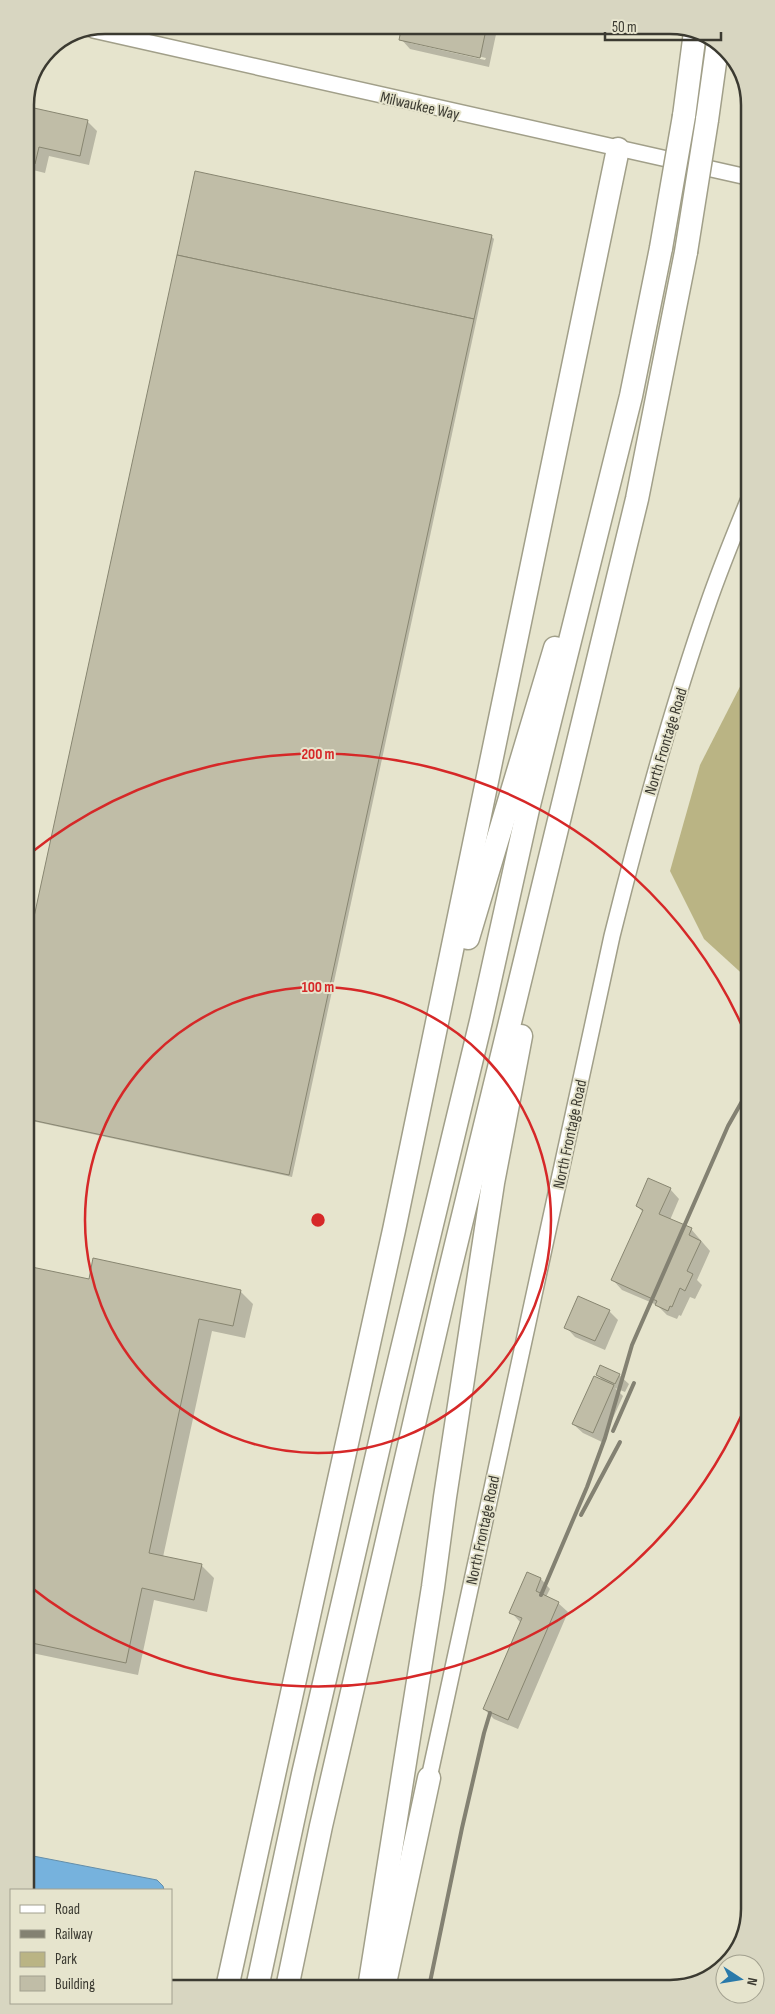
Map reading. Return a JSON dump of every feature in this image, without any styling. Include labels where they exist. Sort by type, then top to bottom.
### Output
[{"type":"highway","points":[[259,1980],[302,1774],[481,1021],[528,808],[631,396],[662,248],[684,116],[694,38]]},
{"type":"highway","points":[[288,1980],[321,1826],[442,1306],[637,499],[686,252],[717,51]]},
{"type":"highway","points":[[229,1980],[394,1230],[618,149]]},
{"type":"highway","points":[[394,1230],[469,933],[631,396]]},
{"type":"highway","points":[[370,1980],[434,1587],[445,1497],[493,1183],[578,738]]},
{"type":"highway","points":[[386,1980],[429,1778]]},
{"type":"street","name":"Milwaukee Way","points":[[114,34],[157,42],[741,176]]},
{"type":"street","name":"North Frontage Road","points":[[429,1778],[612,936],[640,825],[665,738],[708,603],[741,519]]},
{"type":"green space","points":[[741,685],[741,973],[704,939],[670,871],[700,765]]},
{"type":"water","points":[[34,1856],[157,1880],[164,1889],[34,1889]]},
{"type":"building","points":[[400,34],[485,34],[480,58],[399,40]]},
{"type":"building","points":[[34,108],[88,120],[80,156],[39,147],[35,164]]},
{"type":"building","points":[[195,171],[492,235],[474,319],[177,255]]},
{"type":"building","points":[[177,255],[474,319],[289,1175],[34,1120],[34,917]]},
{"type":"building","points":[[648,1178],[671,1188],[659,1214],[692,1228],[689,1235],[701,1241],[687,1271],[693,1274],[685,1291],[680,1288],[672,1307],[670,1306],[668,1311],[655,1305],[657,1301],[611,1280],[643,1210],[636,1206]]},
{"type":"building","points":[[93,1258],[241,1290],[233,1326],[199,1319],[149,1553],[202,1564],[194,1600],[142,1588],[126,1663],[34,1643],[34,1267],[89,1279]]},
{"type":"building","points":[[578,1296],[610,1310],[595,1341],[564,1328]]},
{"type":"building","points":[[600,1365],[620,1374],[615,1384],[596,1375]]},
{"type":"building","points":[[594,1376],[614,1385],[593,1433],[572,1424]]},
{"type":"building","points":[[527,1572],[541,1578],[536,1591],[559,1602],[508,1720],[483,1709],[522,1618],[509,1613]]},
{"type":"railway","points":[[541,1595],[587,1487],[605,1438],[632,1345],[728,1126],[741,1103]]},
{"type":"railway","points":[[613,1431],[634,1383]]},
{"type":"railway","points":[[581,1515],[620,1442]]},
{"type":"railway","points":[[430,1980],[462,1828],[490,1713]]}]
